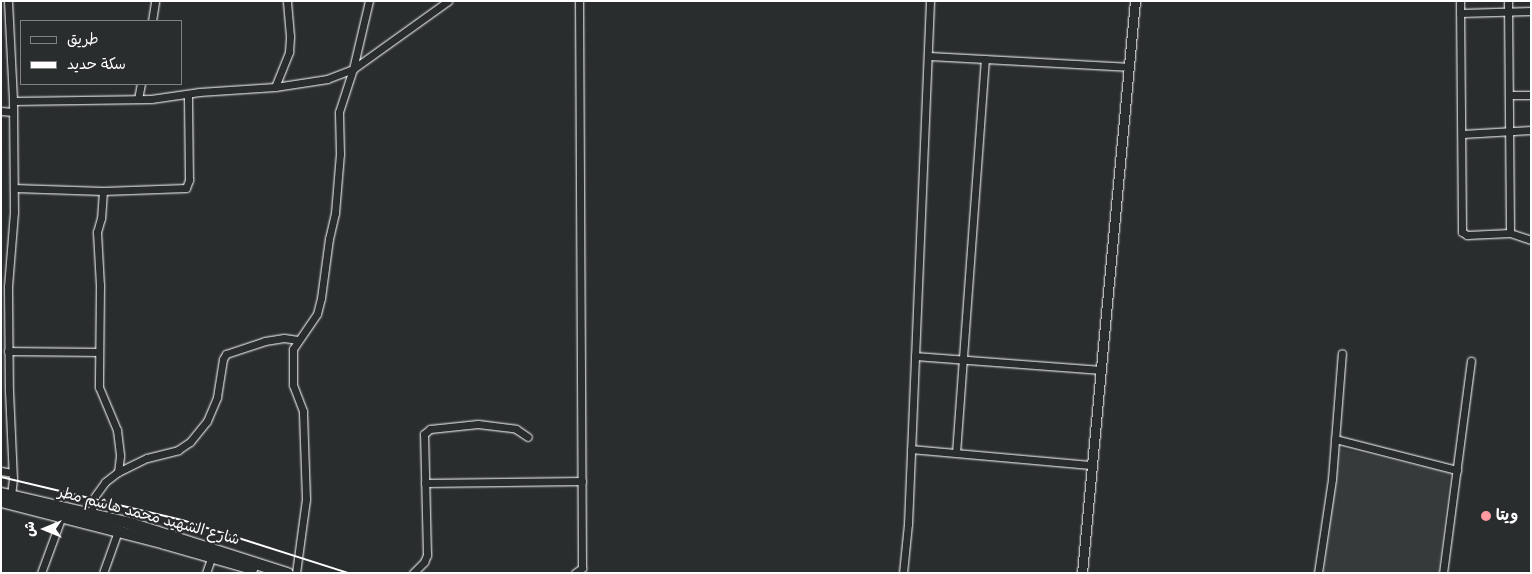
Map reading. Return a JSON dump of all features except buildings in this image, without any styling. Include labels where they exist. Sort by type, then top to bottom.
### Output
[{"type":"main road","name":"شارع الشهيد محمد هاشم مطر","points":[[4,496],[91,514],[164,533],[287,573]]},
{"type":"main road","name":"شارع الشهيد محمد هاشم مطر","points":[[4,496],[62,516],[212,556],[264,573]]},
{"type":"street","points":[[4,496],[12,473],[8,286],[13,248],[14,188],[13,100],[8,1]]},
{"type":"street","points":[[152,20],[155,1]]},
{"type":"street","points":[[275,87],[289,52],[290,36],[287,1]]},
{"type":"street","points":[[296,573],[306,499],[303,411],[293,385],[293,349],[317,314],[321,298],[328,238],[335,213],[340,154],[339,112],[353,69],[369,1]]},
{"type":"street","points":[[13,100],[138,99],[275,87],[327,79],[353,69],[448,1]]},
{"type":"street","points":[[575,573],[582,568],[579,1]]},
{"type":"street","points":[[903,573],[908,524],[930,1]]},
{"type":"street","points":[[1082,573],[1135,1]]},
{"type":"street","points":[[1460,1],[1462,232],[1467,235],[1510,233],[1531,240]]},
{"type":"street","points":[[1508,1],[1510,233]]},
{"type":"street","points":[[1460,13],[1531,11]]},
{"type":"street","points":[[928,56],[1128,66]]},
{"type":"street","points":[[956,453],[985,59]]},
{"type":"street","points":[[138,99],[142,85]]},
{"type":"street","points":[[14,188],[103,191],[186,188],[188,180],[188,94]]},
{"type":"street","points":[[1509,95],[1531,95]]},
{"type":"street","points":[[1,112],[13,112]]},
{"type":"street","points":[[1462,134],[1531,130]]},
{"type":"street","points":[[103,191],[101,218],[97,232],[100,285],[99,386],[117,430],[120,456],[118,472]]},
{"type":"street","points":[[91,514],[95,496],[105,482],[118,472],[146,458],[178,450],[190,442],[207,421],[217,396],[222,359],[226,354],[265,341],[284,338],[298,340]]},
{"type":"street","points":[[8,351],[98,352]]},
{"type":"street","points":[[1318,573],[1335,439],[1342,353]]},
{"type":"street","points":[[915,356],[1101,370]]},
{"type":"street","points":[[1443,573],[1471,361]]},
{"type":"street","points":[[413,573],[424,562],[426,555],[424,434],[430,429],[478,424],[516,429],[528,437]]},
{"type":"street","points":[[1335,439],[1457,470]]},
{"type":"street","points":[[911,449],[1092,465]]},
{"type":"street","points":[[1,471],[12,473]]},
{"type":"street","points":[[425,483],[582,481]]},
{"type":"street","points":[[41,573],[62,516]]},
{"type":"street","points":[[102,573],[118,531]]},
{"type":"street","points":[[206,573],[212,556]]},
{"type":"shaded area","points":[[1335,447],[1450,473],[1438,573],[1324,573]]},
{"type":"railway","points":[[1,477],[182,520],[348,573]]},
{"type":"place","name":"ويتا","points":[[1486,516]]}]
